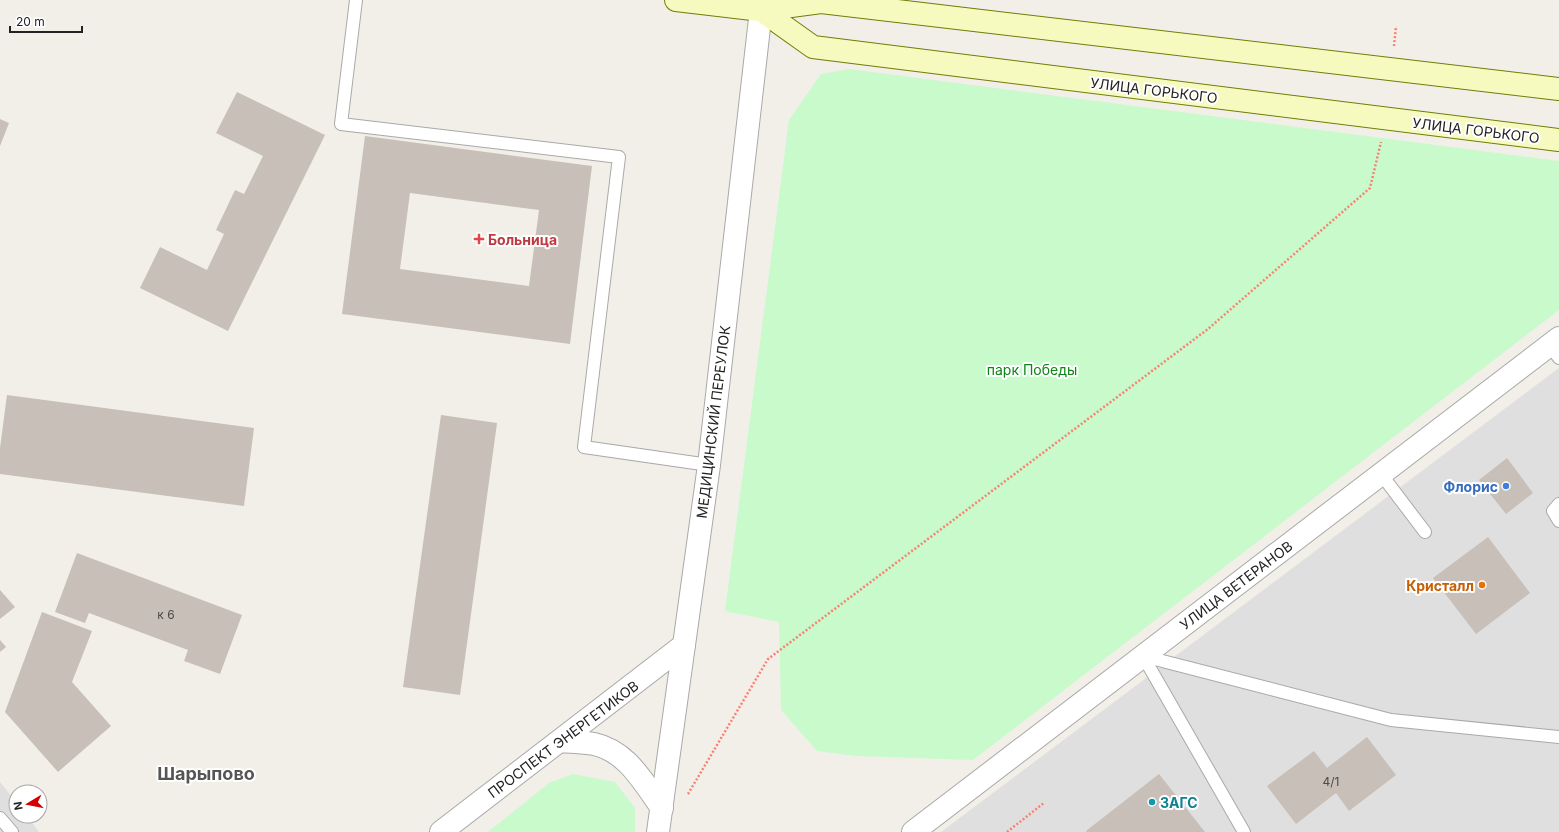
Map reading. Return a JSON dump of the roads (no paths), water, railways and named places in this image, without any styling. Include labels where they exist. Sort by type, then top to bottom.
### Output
[{"type":"main road","name":"УЛИЦА ГОРЬКОГО","points":[[676,0],[756,5],[821,2],[1559,89]]},
{"type":"main road","name":"УЛИЦА ГОРЬКОГО","points":[[756,5],[813,47],[1559,140]]},
{"type":"street","name":"МЕДИЦИНСКИЙ ПЕРЕУЛОК","points":[[658,832],[710,465],[756,5]]},
{"type":"street","name":"УЛИЦА ВЕТЕРАНОВ","points":[[913,832],[1381,474],[1556,347]]},
{"type":"street","name":"ПРОСПЕКТ ЭНЕРГЕТИКОВ","points":[[441,832],[684,645]]},
{"type":"street","points":[[560,741],[594,744],[614,752],[630,764],[662,808]]},
{"type":"lane","points":[[356,0],[342,124],[619,157],[584,447],[710,465]]},
{"type":"lane","points":[[1381,474],[1425,532]]},
{"type":"lane","points":[[1559,504],[1553,511],[1559,521]]},
{"type":"lane","points":[[1143,656],[1391,720],[1559,737]]},
{"type":"lane","points":[[1143,656],[1244,832]]},
{"type":"lane","points":[[0,818],[12,832]]},
{"type":"place","name":"Больница","points":[[479,239]]},
{"type":"place","name":"Флорис","points":[[1506,486]]},
{"type":"place","name":"Кристалл","points":[[1482,585]]},
{"type":"place","name":"ЗАГС","points":[[1152,802]]},
{"type":"district","name":"Шарыпово","points":[[206,773]]},
{"type":"park label","name":"парк Победы","points":[[1032,369]]}]
